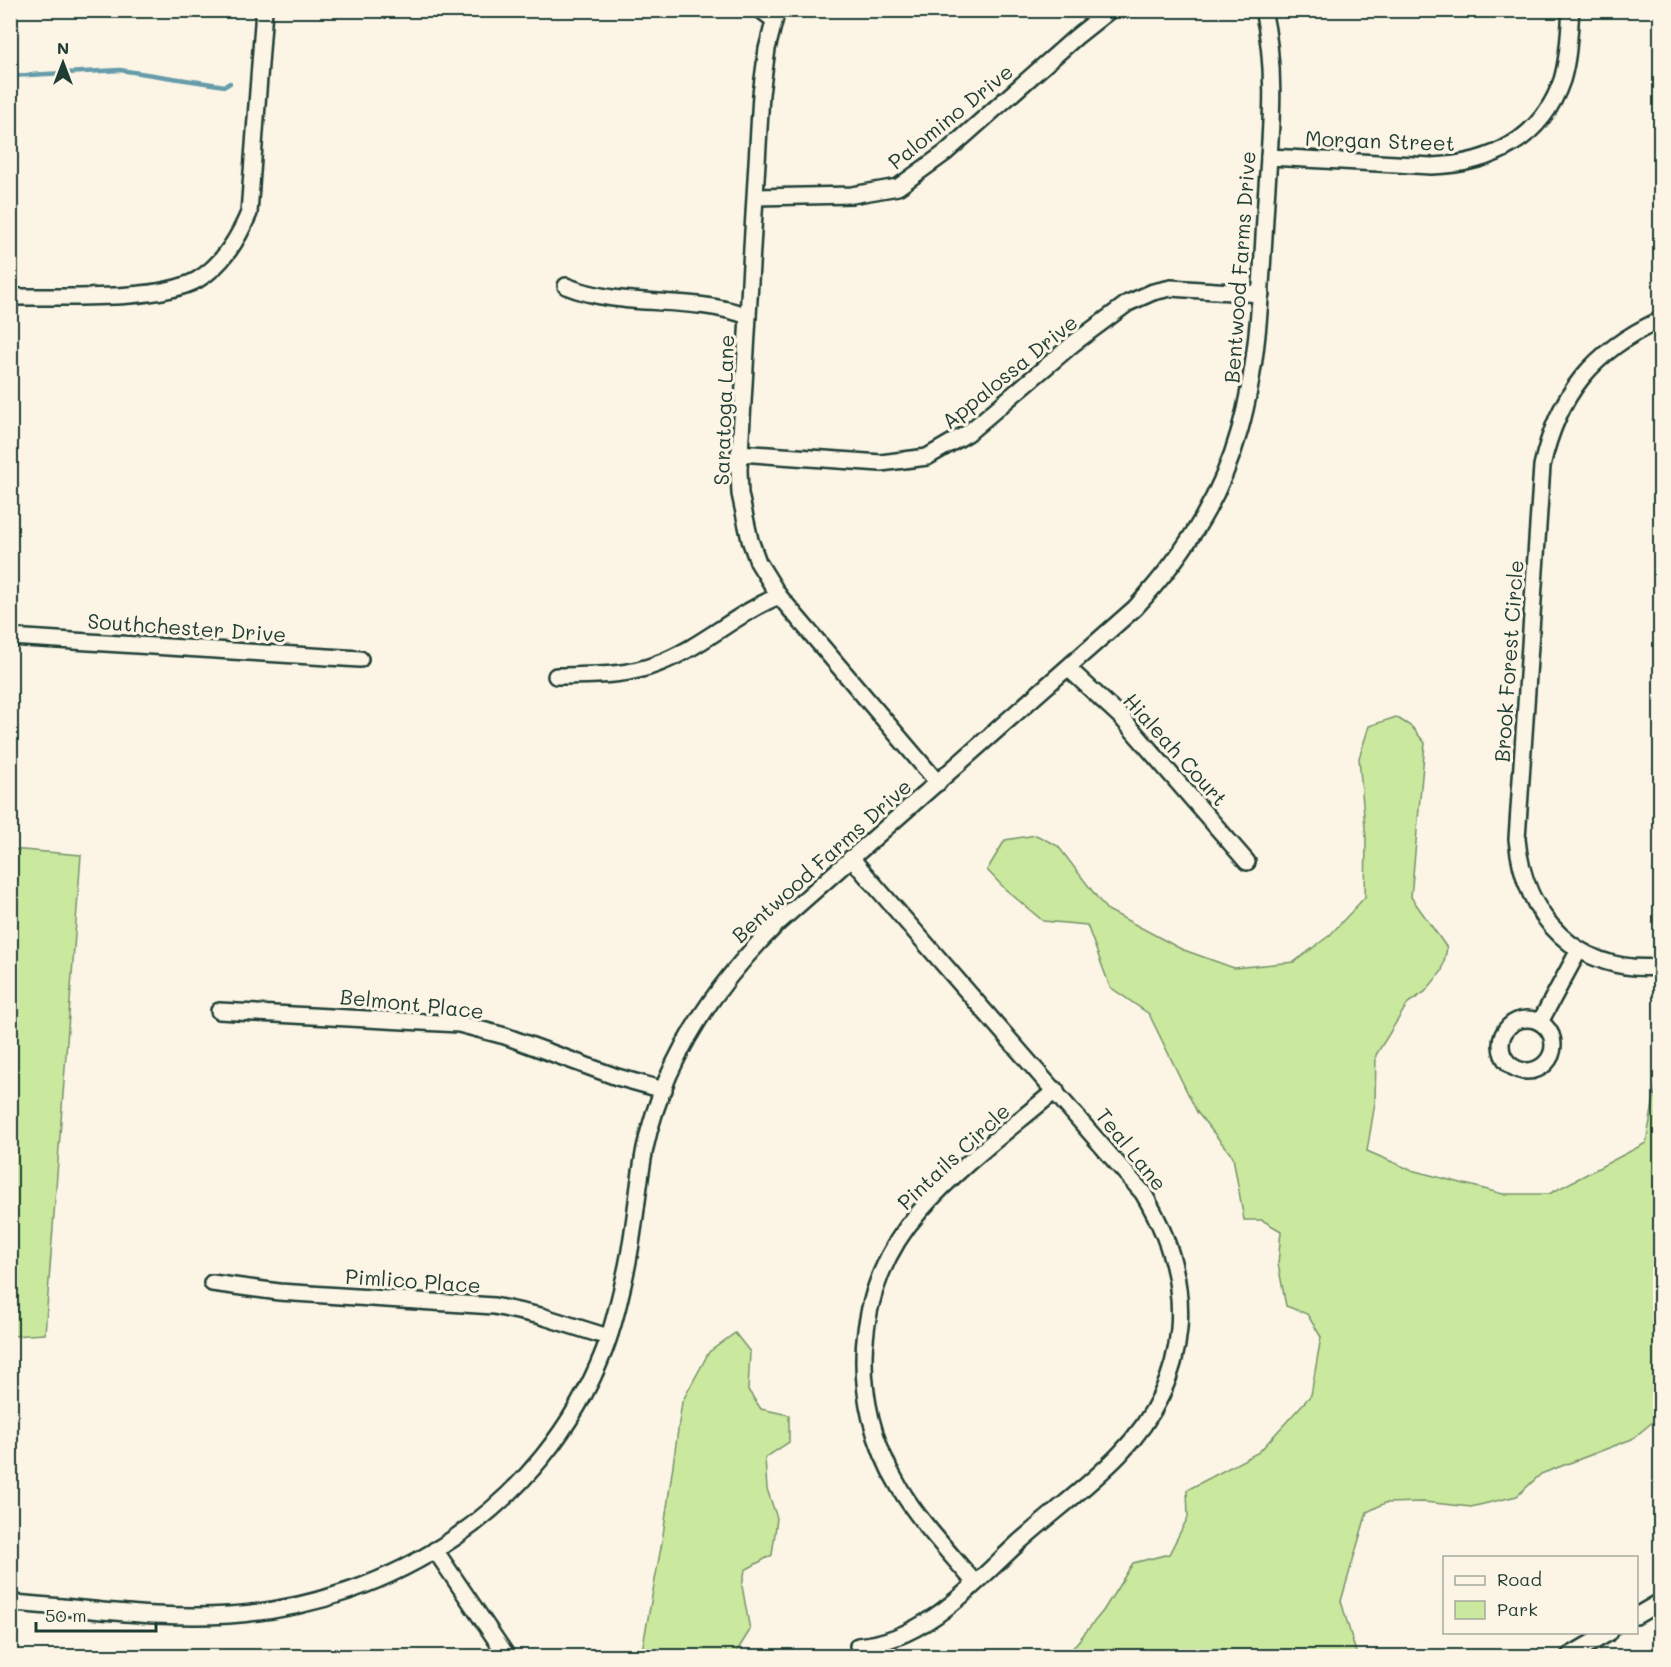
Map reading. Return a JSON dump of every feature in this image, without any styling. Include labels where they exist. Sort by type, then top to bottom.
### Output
[{"type":"street","points":[[10,297],[166,290],[197,280],[226,254],[240,235],[249,213],[264,10]]},
{"type":"street","points":[[761,10],[776,15]]},
{"type":"street","name":"Palomino Drive","points":[[756,197],[852,195],[898,187],[945,153],[1076,37],[1110,10]]},
{"type":"street","name":"Bentwood Farms Drive","points":[[10,1603],[204,1616],[276,1610],[323,1600],[360,1589],[435,1551],[508,1495],[540,1459],[577,1403],[609,1337],[628,1264],[646,1145],[664,1090],[679,1055],[702,1013],[744,957],[851,858],[1135,608],[1161,580],[1191,538],[1217,493],[1232,460],[1251,393],[1261,294],[1272,76],[1263,10]]},
{"type":"street","name":"Morgan Street","points":[[1269,157],[1432,166],[1459,165],[1484,159],[1505,149],[1524,136],[1552,102],[1562,80],[1568,57],[1571,10]]},
{"type":"street","name":"Saratoga Lane","points":[[776,15],[767,49],[762,94],[740,453],[741,494],[750,540],[758,562],[779,596],[938,783]]},
{"type":"street","points":[[566,286],[588,296],[611,300],[696,303],[728,309],[748,316]]},
{"type":"street","name":"Appalossa Drive","points":[[740,453],[870,463],[904,462],[927,457],[968,434],[1074,343],[1128,303],[1153,292],[1172,288],[1261,294]]},
{"type":"street","name":"Brook Forest Circle","points":[[1660,320],[1635,332],[1609,349],[1588,369],[1558,414],[1542,466],[1517,839],[1525,883],[1534,903],[1548,923],[1579,950],[1606,962],[1627,967],[1660,967]]},
{"type":"street","points":[[556,676],[616,674],[658,664],[680,653],[757,605],[779,596]]},
{"type":"street","name":"Southchester Drive","points":[[10,637],[360,659]]},
{"type":"street","name":"Hialeah Court","points":[[1068,668],[1122,718],[1247,862]]},
{"type":"street","name":"Teal Lane","points":[[851,858],[1132,1178],[1158,1217],[1174,1258],[1179,1284],[1180,1307],[1177,1346],[1160,1398],[1135,1437],[1104,1470],[1050,1514],[975,1583],[906,1634],[875,1644],[858,1646]]},
{"type":"street","points":[[1540,1022],[1579,950]]},
{"type":"street","name":"Belmont Place","points":[[219,1011],[459,1024],[505,1036],[572,1062],[664,1090]]},
{"type":"street","name":"Pintails Circle","points":[[975,1583],[913,1507],[883,1457],[867,1401],[864,1378],[865,1332],[877,1281],[895,1245],[913,1219],[963,1170],[1056,1090]]},
{"type":"street","name":"Pimlico Place","points":[[212,1283],[279,1292],[494,1306],[541,1316],[609,1337]]},
{"type":"street","points":[[435,1551],[507,1656]]},
{"type":"street","points":[[1638,1615],[1660,1602]]},
{"type":"street","points":[[1569,1656],[1607,1634]]},
{"type":"green space","points":[[1396,717],[1412,727],[1425,743],[1411,897],[1447,948],[1442,971],[1425,992],[1408,1003],[1376,1055],[1375,1103],[1367,1151],[1411,1170],[1503,1194],[1549,1194],[1646,1143],[1660,1065],[1660,1416],[1632,1439],[1541,1474],[1517,1496],[1471,1507],[1424,1502],[1385,1503],[1367,1512],[1341,1601],[1357,1656],[1066,1656],[1103,1611],[1133,1563],[1169,1554],[1188,1517],[1187,1490],[1259,1452],[1311,1395],[1321,1337],[1307,1314],[1286,1306],[1278,1264],[1281,1231],[1262,1220],[1244,1220],[1233,1157],[1197,1112],[1149,1014],[1110,987],[1087,925],[1043,921],[1005,889],[987,870],[1005,840],[1036,835],[1058,846],[1106,909],[1181,949],[1234,968],[1294,962],[1330,935],[1365,897],[1366,839],[1359,758],[1369,726]]},
{"type":"green space","points":[[11,849],[81,855],[45,1334],[11,1336]]},
{"type":"green space","points":[[735,1333],[750,1352],[748,1390],[761,1409],[789,1415],[789,1442],[765,1458],[767,1489],[777,1518],[772,1555],[745,1570],[742,1586],[750,1630],[734,1656],[641,1656],[662,1542],[682,1402],[709,1352]]},
{"type":"waterway","points":[[10,76],[120,70],[225,86],[230,83]]}]
